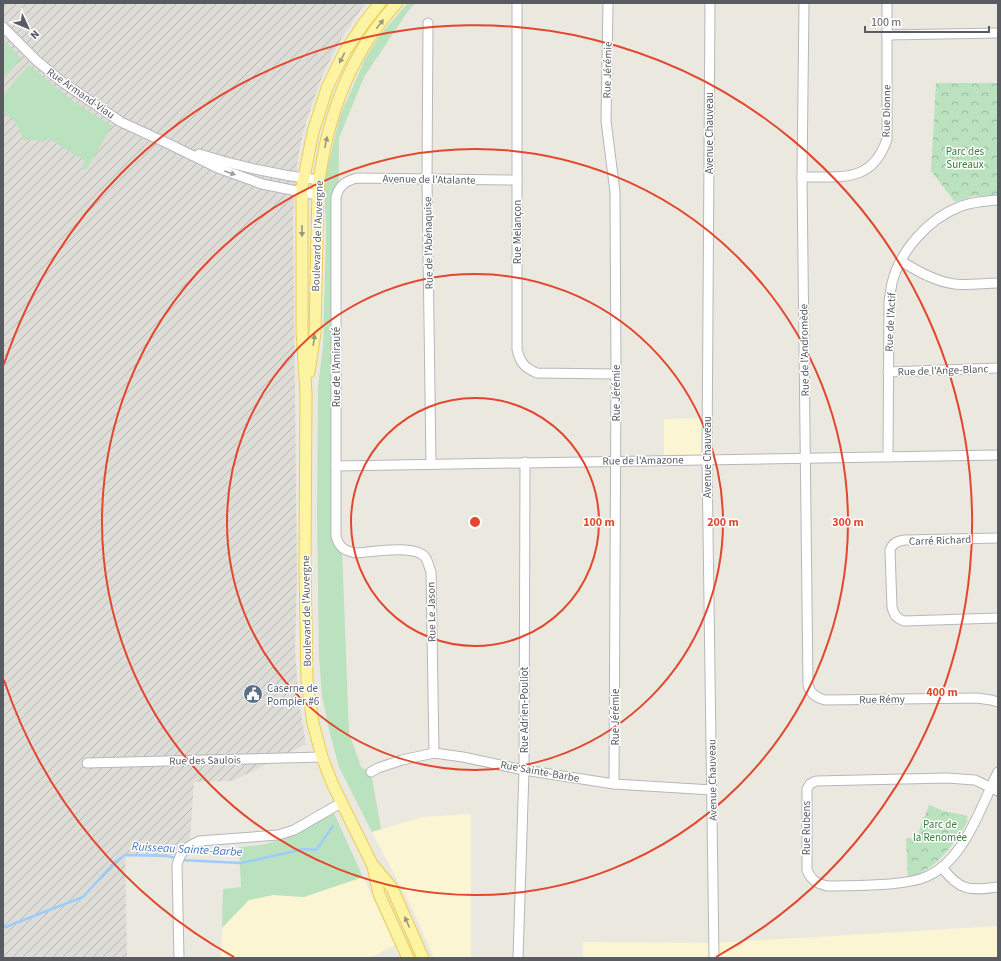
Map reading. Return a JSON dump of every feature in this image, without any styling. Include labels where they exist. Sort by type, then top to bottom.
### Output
[{"type":"main road","name":"Boulevard de l'Auvergne","points":[[380,3],[364,23],[344,53],[327,88],[313,132],[303,178],[302,331],[306,393],[305,567],[307,681],[313,723],[322,757],[341,803],[372,864],[392,888],[423,958]]},
{"type":"main road","name":"Boulevard de l'Auvergne","points":[[306,393],[315,333],[317,195],[328,130],[343,86],[366,44],[397,3]]},
{"type":"main road","name":"Boulevard de l'Auvergne","points":[[372,864],[379,894],[408,958]]},
{"type":"street","name":"Rue Melançon","points":[[517,3],[519,358],[523,365],[529,370],[537,373],[616,374]]},
{"type":"street","name":"Rue Jérémie","points":[[608,3],[606,121],[615,192],[616,461],[614,784]]},
{"type":"street","name":"Avenue Chauveau","points":[[710,3],[707,459],[714,958]]},
{"type":"street","name":"Rue de l'Andromède","points":[[804,3],[802,177],[808,685],[809,689],[814,695]]},
{"type":"street","name":"Rue Dionne","points":[[802,177],[849,176],[860,173],[877,161],[882,153],[887,139],[887,3]]},
{"type":"street","name":"Rue de l'Abénaquise","points":[[428,23],[427,180],[431,464]]},
{"type":"street","name":"Rue Armand-Viau","points":[[3,27],[52,74],[70,88],[121,122],[218,168],[262,184],[317,195]]},
{"type":"street","points":[[887,35],[998,34]]},
{"type":"street","name":"Rue Armand-Viau","points":[[169,144],[221,161],[272,174],[319,180]]},
{"type":"street","name":"Avenue de l'Atalante","points":[[342,184],[357,178],[517,180]]},
{"type":"street","name":"Rue de l'Amirauté","points":[[342,184],[336,197],[336,536],[342,549]]},
{"type":"street","name":"Rue de l'Actif","points":[[888,457],[889,302],[893,282],[901,261],[909,247],[921,232],[939,218],[958,207],[983,201],[998,200]]},
{"type":"street","points":[[901,261],[941,282],[956,284],[998,283]]},
{"type":"street","name":"Rue de l'Ange-Blanc","points":[[888,372],[998,368]]},
{"type":"street","name":"Rue de l'Amazone","points":[[336,466],[998,455]]},
{"type":"street","name":"Rue Adrien-Pouliot","points":[[518,958],[524,770],[525,462]]},
{"type":"street","name":"Carré Richard","points":[[998,538],[905,540],[898,541],[892,545],[890,550],[892,607],[895,616],[898,619],[904,621],[998,618]]},
{"type":"street","name":"Rue Le Jason","points":[[342,549],[356,553],[409,549],[424,556],[428,564],[431,572],[434,753]]},
{"type":"street","name":"Rue Rémy","points":[[814,695],[825,700],[977,698],[998,702]]},
{"type":"street","name":"Rue Sainte-Barbe","points":[[371,772],[378,768],[402,760],[434,753],[463,756],[524,770],[614,784],[712,790]]},
{"type":"street","name":"Rue des Saulois","points":[[87,763],[322,757]]},
{"type":"street","name":"Rue Rubens","points":[[994,789],[975,780],[939,778],[816,781],[810,784],[807,789],[807,870],[812,880],[819,884],[828,886],[897,883],[928,876],[942,867],[954,855],[964,841],[994,789],[998,772]]},
{"type":"street","points":[[178,958],[178,864],[180,855],[191,845],[200,841],[278,835],[294,830],[341,803]]},
{"type":"street","points":[[942,867],[956,883],[964,888],[984,889],[998,887]]},
{"type":"shaded area","points":[[3,3],[366,3],[340,41],[324,72],[313,101],[303,133],[298,158],[293,215],[297,574],[295,651],[299,702],[306,744],[233,781],[194,782],[190,840],[180,855],[125,855],[127,958],[3,958]]},
{"type":"shaded area","points":[[707,418],[707,459],[664,460],[664,419]]},
{"type":"shaded area","points":[[471,814],[471,958],[434,958],[411,906],[372,832],[423,817]]},
{"type":"shaded area","points":[[363,877],[395,945],[370,958],[221,958],[222,928],[249,900],[273,895],[304,897]]},
{"type":"shaded area","points":[[998,926],[998,958],[583,958],[583,942],[714,943]]},
{"type":"green space","points":[[408,3],[416,3],[408,11],[364,77],[339,138],[336,536],[342,549],[349,733],[361,767],[371,772],[381,829],[372,832],[339,767],[322,696],[319,658],[317,514],[318,386],[323,347],[326,230],[324,182],[340,116],[365,59],[380,35]]},
{"type":"green space","points":[[3,39],[21,58],[3,80]]},
{"type":"green space","points":[[29,65],[74,102],[112,126],[87,168],[84,170],[81,168],[85,161],[48,138],[43,143],[39,140],[23,140],[17,125],[3,111],[3,95]]},
{"type":"green space","name":"Parc des Sureaux","points":[[936,83],[998,83],[998,195],[973,196],[955,202],[931,171]]},
{"type":"green space","name":"Parc de la Renomée","points":[[929,805],[944,811],[968,816],[966,820],[968,821],[952,844],[933,865],[908,879],[906,838],[917,839],[923,817],[925,816]]},
{"type":"green space","points":[[333,811],[363,877],[304,897],[273,895],[249,900],[222,928],[223,889],[241,887],[239,847],[262,845],[283,839]]},
{"type":"waterway","name":"Ruisseau Sainte-Barbe","points":[[181,860],[241,863],[304,849],[316,850],[333,826]]},
{"type":"waterway","name":"Ruisseau Sainte-Barbe","points":[[3,928],[83,897],[114,863],[125,855],[167,856],[176,858]]},
{"type":"place","name":"Caserne de Pompier #6","points":[[253,694]]}]
